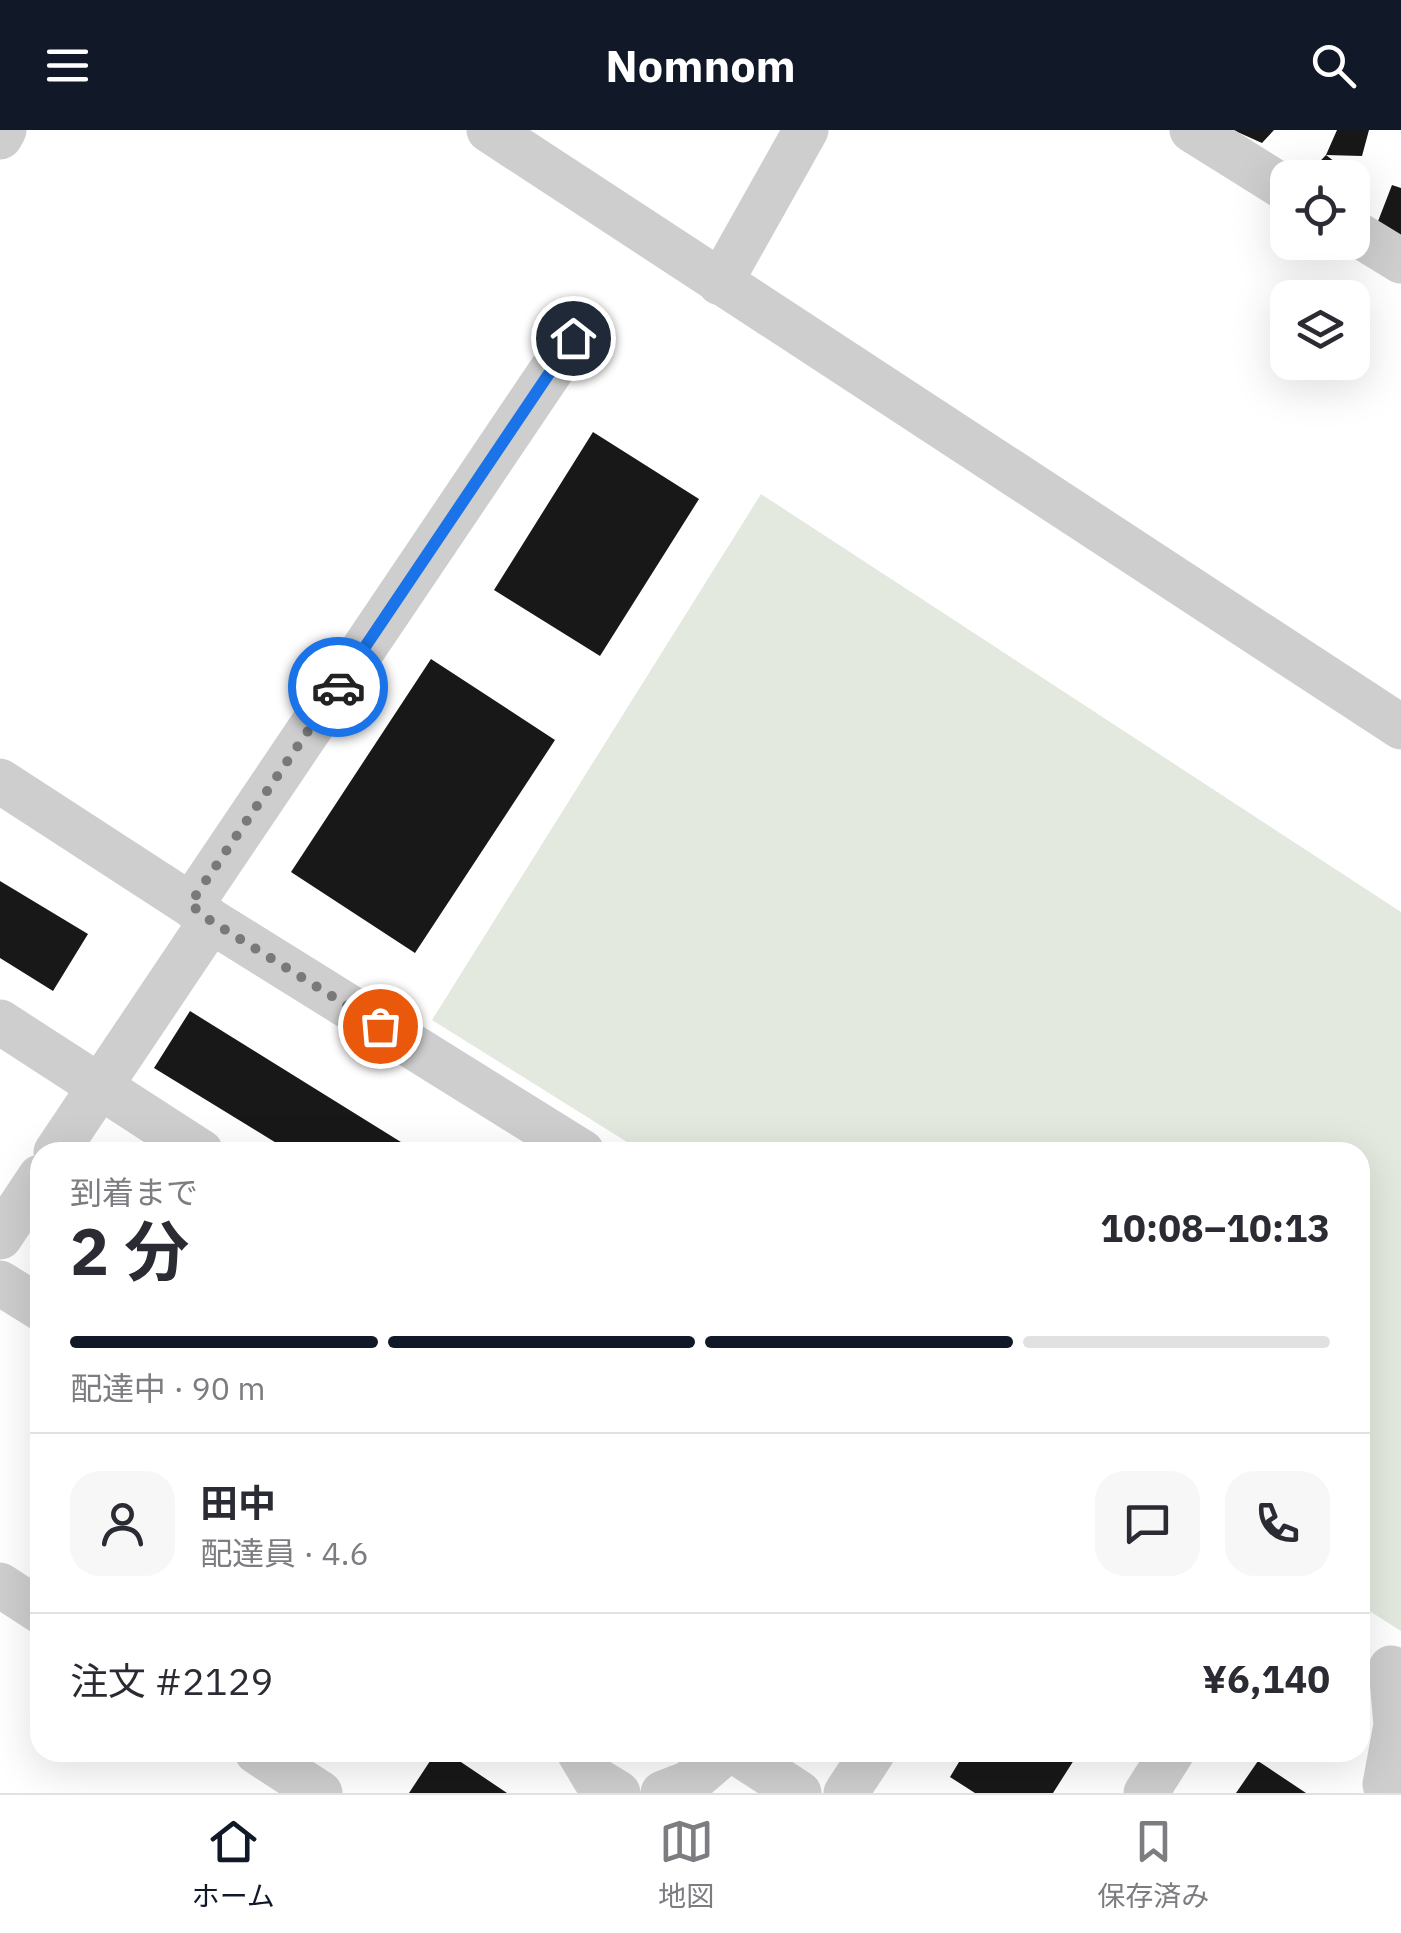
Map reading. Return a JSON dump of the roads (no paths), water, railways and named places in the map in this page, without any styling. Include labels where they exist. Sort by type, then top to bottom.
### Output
[{"type":"street","points":[[0,137],[4,130]]},
{"type":"street","points":[[490,130],[1401,726]]},
{"type":"street","points":[[720,283],[806,130]]},
{"type":"street","points":[[1192,130],[1270,179]]},
{"type":"street","points":[[1370,242],[1401,261]]},
{"type":"street","points":[[63,1142],[100,1088],[201,913],[573,338]]},
{"type":"street","points":[[0,781],[201,913],[566,1142]]},
{"type":"street","points":[[0,1022],[185,1142]]},
{"type":"street","points":[[0,1237],[30,1192]]},
{"type":"street","points":[[0,1283],[30,1302]]},
{"type":"street","points":[[0,1585],[30,1604]]},
{"type":"street","points":[[1384,1663],[1396,1725],[1387,1793]]},
{"type":"street","points":[[274,1762],[320,1793]]},
{"type":"street","points":[[585,1762],[595,1779],[618,1793]]},
{"type":"street","points":[[663,1793],[688,1783],[714,1762]]},
{"type":"street","points":[[752,1762],[800,1793]]},
{"type":"street","points":[[846,1793],[866,1762]]},
{"type":"street","points":[[1146,1793],[1166,1762]]}]
